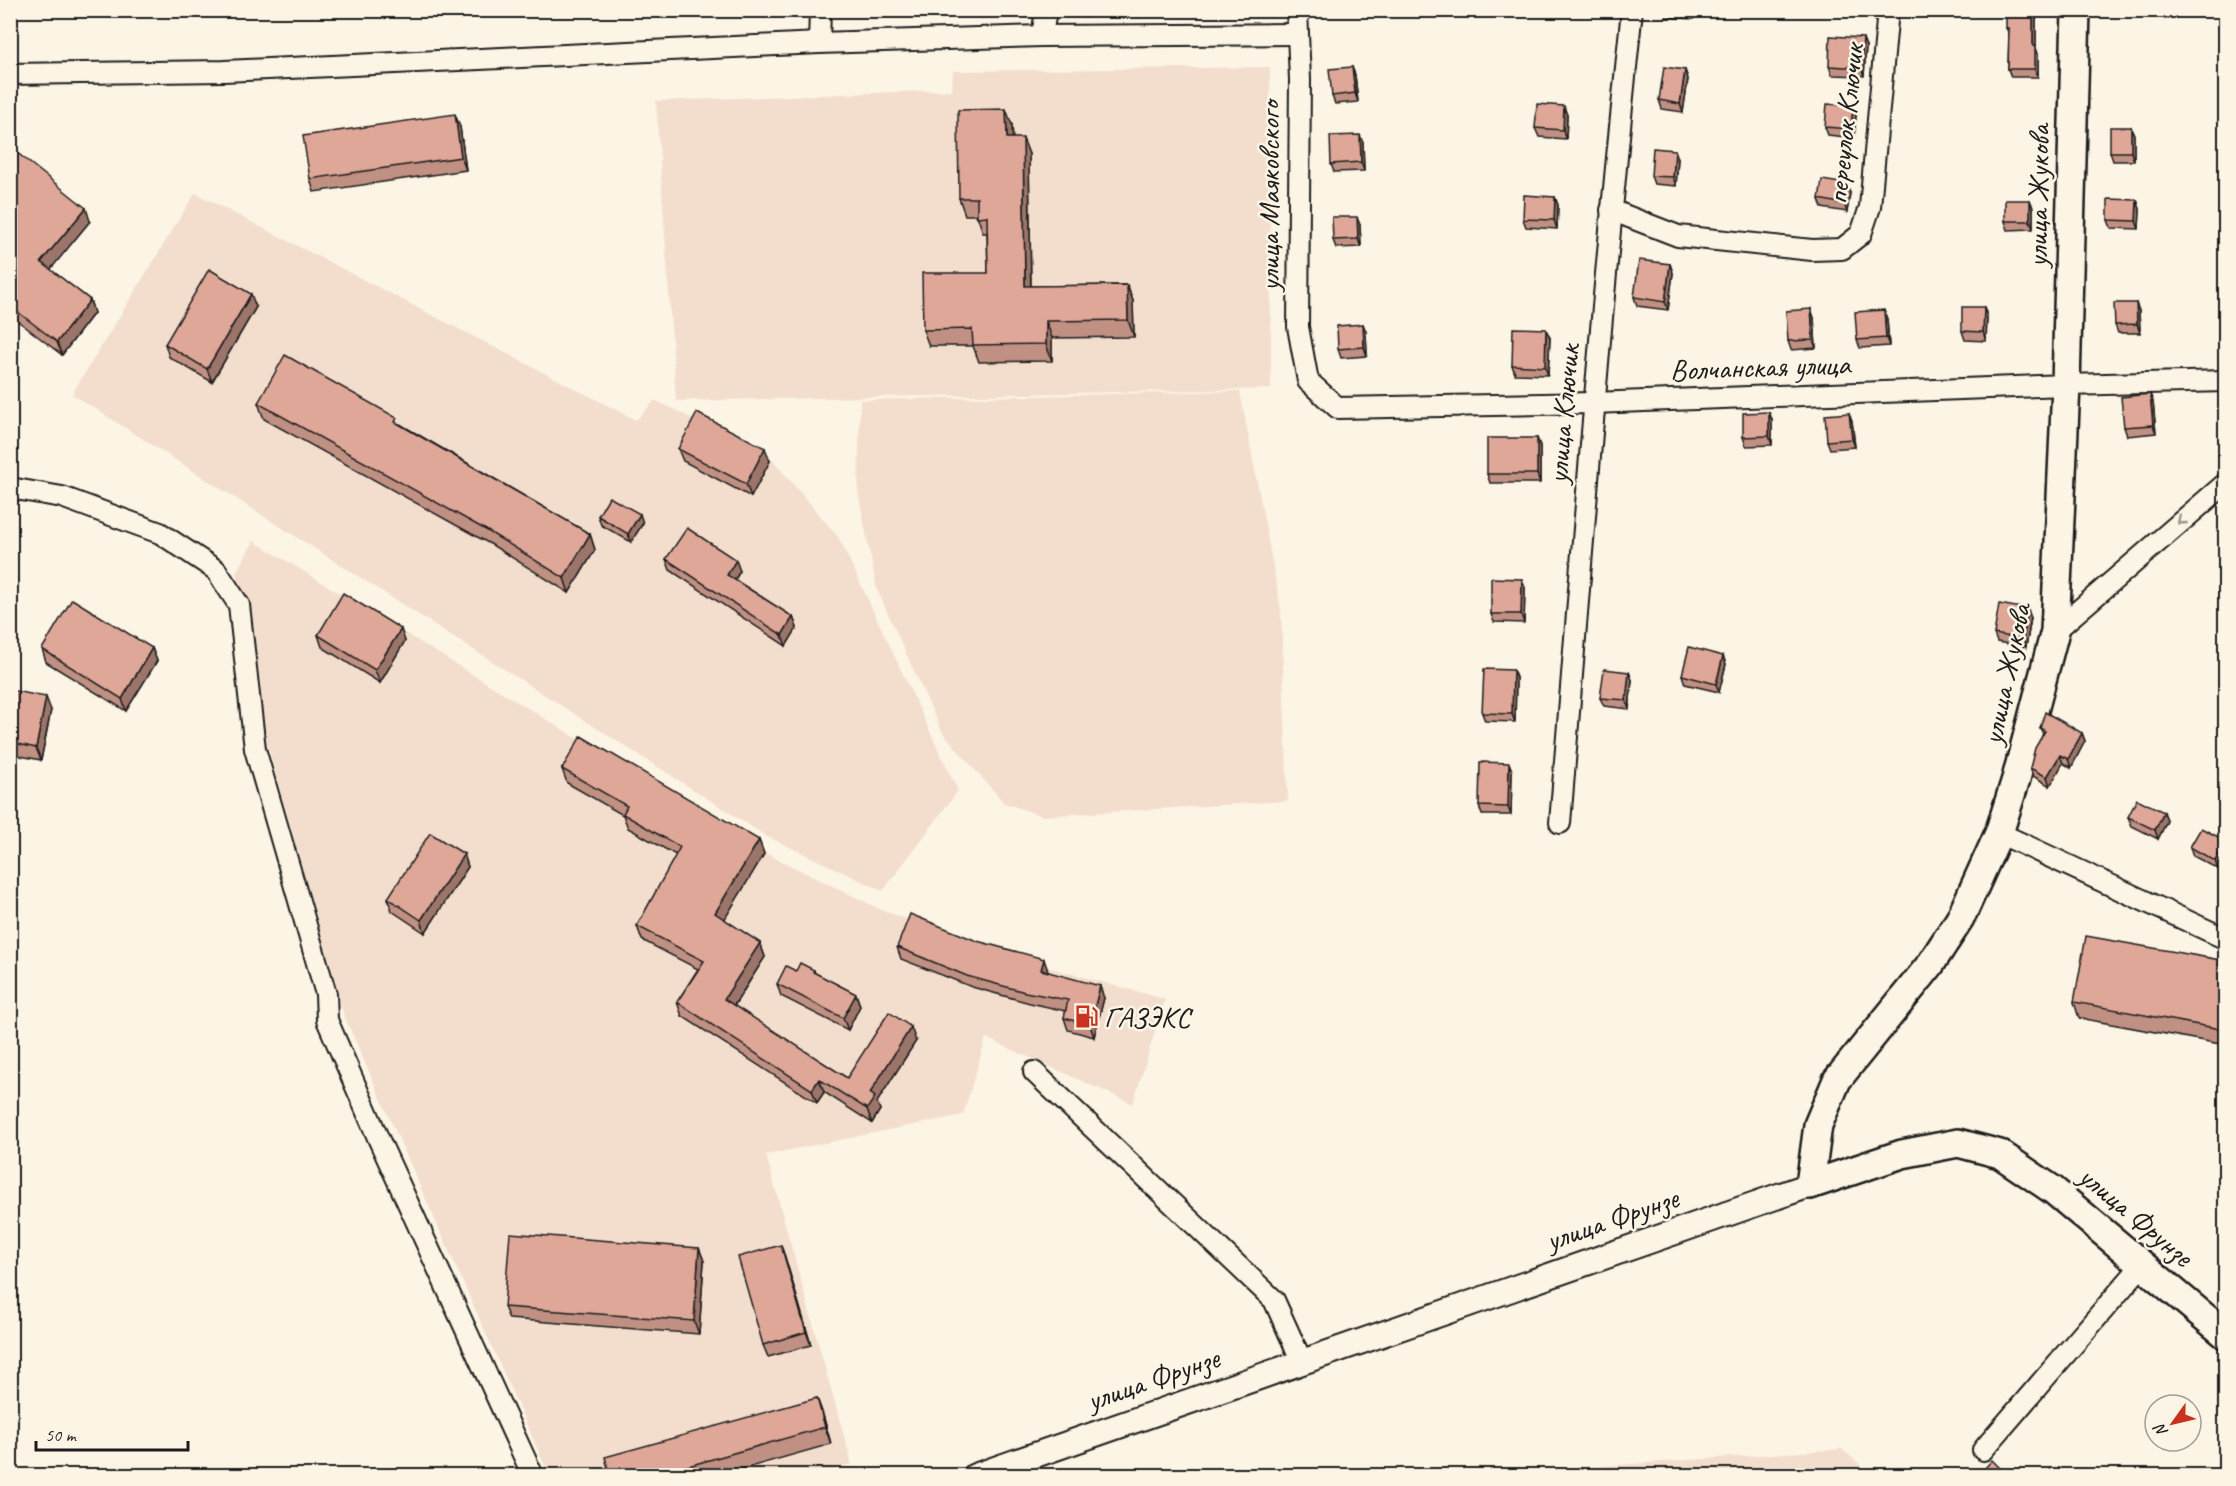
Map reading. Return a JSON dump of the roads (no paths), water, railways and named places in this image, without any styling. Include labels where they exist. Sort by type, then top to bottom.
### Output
[{"type":"main road","name":"улица Жукова","points":[[1810,1185],[1818,1125],[1837,1080],[1930,965],[1960,919],[1998,833],[2016,779],[2055,631],[2067,385],[2076,10]]},
{"type":"main road","name":"улица Фрунзе","points":[[1810,1185],[1902,1154],[1958,1143],[2000,1154],[2053,1190],[2226,1335]]},
{"type":"street","points":[[819,43],[820,10]]},
{"type":"street","points":[[1042,36],[1046,10]]},
{"type":"street","name":"улица Маяковского","points":[[1297,10],[1300,80],[1298,327],[1308,381]]},
{"type":"street","name":"улица Ключик","points":[[1560,824],[1593,404],[1632,10]]},
{"type":"street","name":"переулок Ключик","points":[[1611,210],[1678,236],[1812,249],[1842,249],[1861,234],[1870,207],[1888,10]]},
{"type":"street","points":[[10,75],[224,71],[819,43],[1042,36],[1297,34]]},
{"type":"street","name":"Волчанская улица","points":[[1308,381],[1338,408],[1593,404],[2226,381]]},
{"type":"street","points":[[2055,631],[2226,483]]},
{"type":"street","points":[[10,488],[62,497],[160,533],[216,570],[239,605],[255,749],[326,994],[327,1020],[384,1151],[533,1476]]},
{"type":"street","points":[[1998,833],[2226,939]]},
{"type":"street","points":[[1034,1072],[1274,1300],[1302,1362]]},
{"type":"street","name":"улица Фрунзе","points":[[975,1476],[1810,1185]]},
{"type":"street","points":[[1983,1450],[2142,1265]]},
{"type":"place","name":"ГАЗЭКС","points":[[1086,1017]]}]
